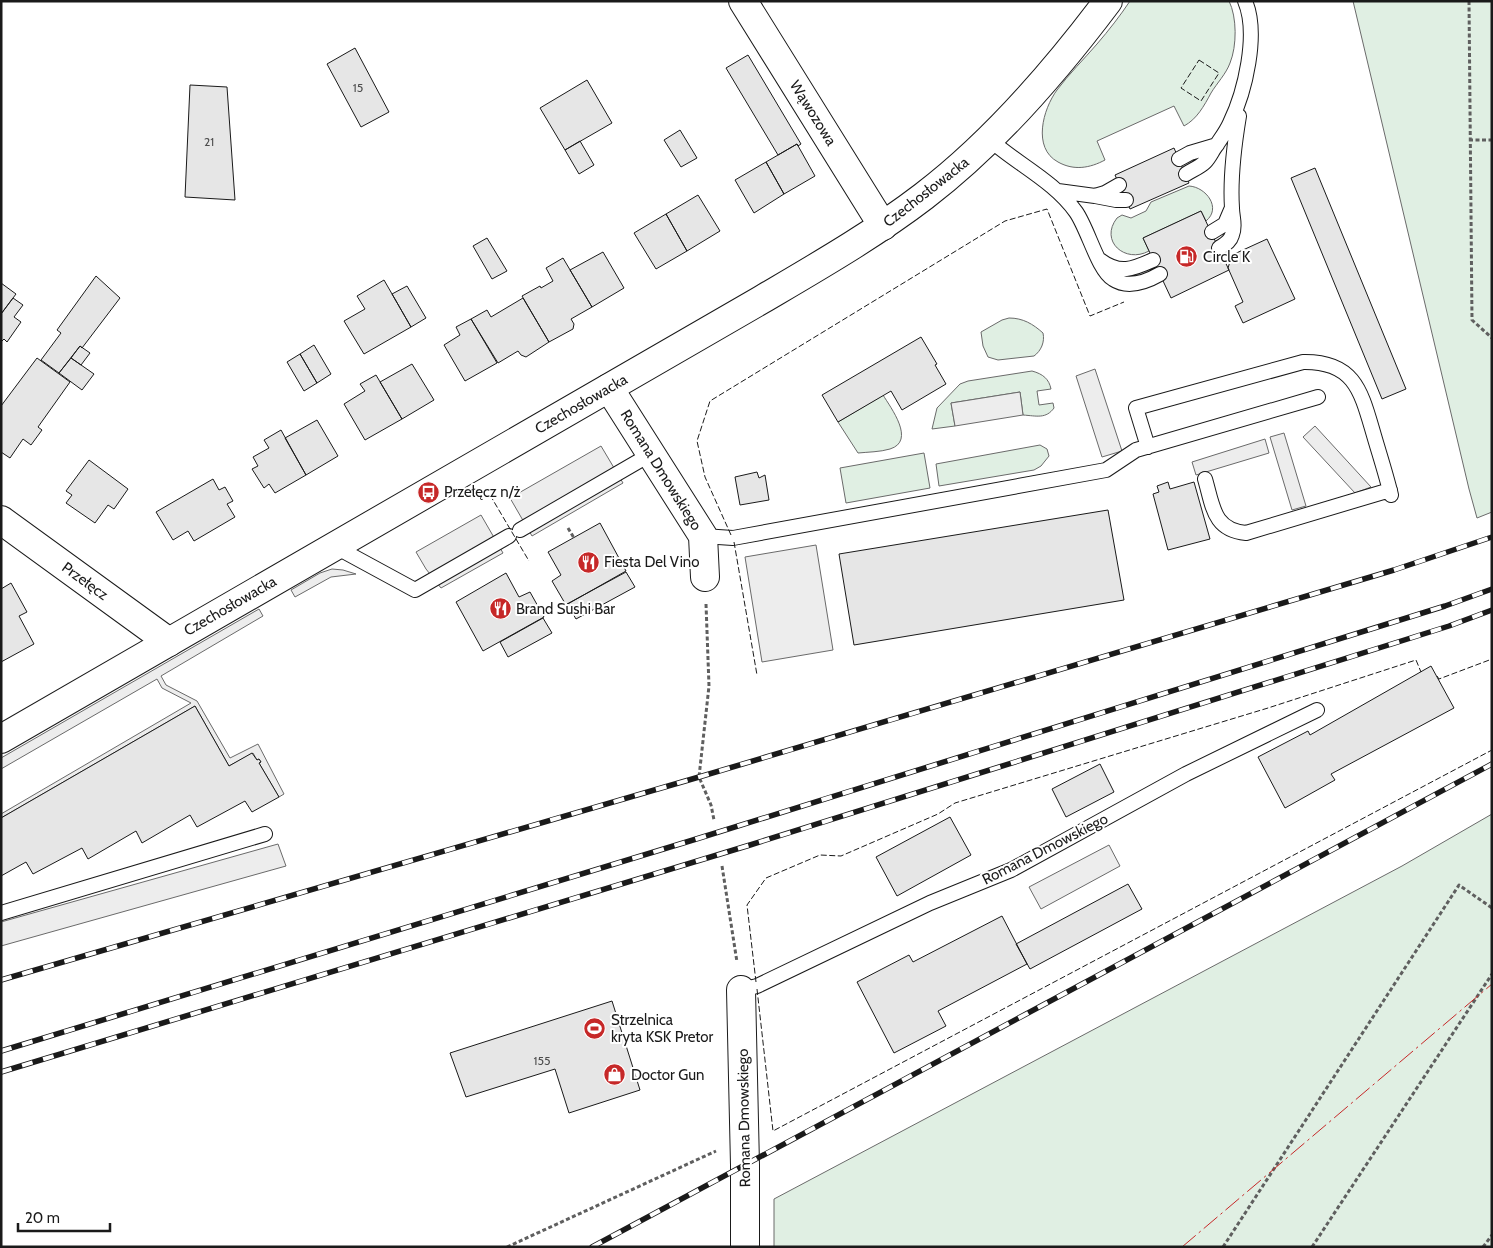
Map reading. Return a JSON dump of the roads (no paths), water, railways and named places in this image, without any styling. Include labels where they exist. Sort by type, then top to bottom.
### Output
[{"type":"street","name":"Wąwozowa","points":[[743,1],[883,226]]},
{"type":"street","name":"Czechosłowacka","points":[[1,739],[609,388],[883,226],[925,196],[989,139],[1076,42],[1108,1]]},
{"type":"street","name":"Romana Dmowskiego","points":[[609,388],[703,536],[705,577]]},
{"type":"street","name":"Przełęcz","points":[[1,520],[169,642]]},
{"type":"street","name":"Romana Dmowskiego","points":[[741,990],[745,1147],[745,1247]]},
{"type":"lane","points":[[1219,248],[1228,242],[1232,236],[1234,222],[1232,209],[1235,139],[1252,39],[1249,11],[1245,1]]},
{"type":"lane","points":[[1186,174],[1204,163],[1217,145],[1229,125],[1243,87]]},
{"type":"lane","points":[[989,139],[1066,199],[1084,224],[1108,276],[1122,283],[1139,283],[1160,274]]},
{"type":"lane","points":[[1179,159],[1190,153],[1217,145]]},
{"type":"lane","points":[[1095,196],[1101,195],[1119,185]]},
{"type":"lane","points":[[1058,191],[1126,200]]},
{"type":"lane","points":[[1212,232],[1225,224],[1232,209]]},
{"type":"lane","points":[[1100,260],[1112,268],[1130,269],[1153,260]]},
{"type":"lane","points":[[1148,447],[1136,408],[1303,362],[1318,362],[1332,365],[1346,374],[1362,393],[1391,492],[1246,532],[1235,532],[1219,522],[1205,479]]},
{"type":"lane","points":[[703,536],[733,538],[1106,470],[1136,450],[1318,397]]},
{"type":"lane","points":[[334,546],[415,590],[651,454]]},
{"type":"lane","name":"Romana Dmowskiego","points":[[741,990],[756,986],[930,904],[1011,870],[1186,774],[1317,710]]},
{"type":"lane","points":[[1,913],[265,834]]},
{"type":"railway","points":[[1,980],[699,777],[1394,570],[1492,537]]},
{"type":"railway","points":[[1,1051],[693,840],[1445,606],[1492,589]]},
{"type":"railway","points":[[1,1072],[750,845],[1449,626],[1492,610]]},
{"type":"railway","points":[[592,1247],[1492,764]]},
{"type":"place","name":"Circle K","points":[[1187,257]]},
{"type":"place","name":"Przełęcz n/ż","points":[[428,492]]},
{"type":"place","name":"Fiesta Del Vino","points":[[588,562]]},
{"type":"place","name":"Brand Sushi Bar","points":[[500,609]]},
{"type":"place","name":"Strzelnica kryta KSK Pretor","points":[[595,1029]]},
{"type":"place","name":"Doctor Gun","points":[[615,1075]]}]
